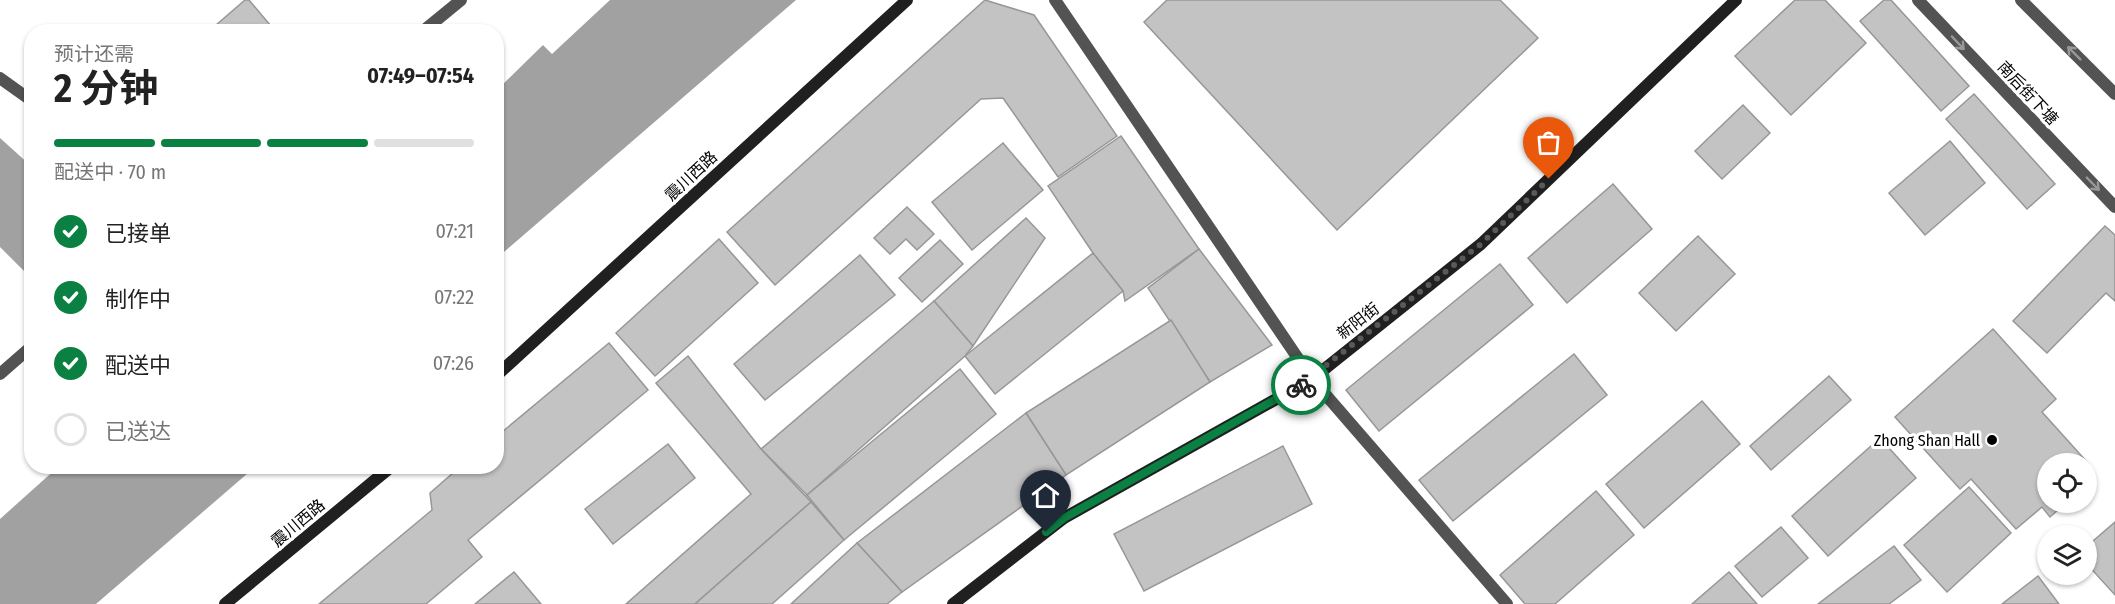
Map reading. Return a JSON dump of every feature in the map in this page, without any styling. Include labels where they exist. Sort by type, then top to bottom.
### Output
[{"type":"street","points":[[432,24],[461,0]]},
{"type":"street","name":"震川西路","points":[[504,369],[907,0]]},
{"type":"street","points":[[1054,0],[1312,379],[1507,604]]},
{"type":"street","name":"新阳街","points":[[953,604],[1064,518],[1312,379],[1481,244],[1736,0]]},
{"type":"street","name":"南后街下塘","points":[[1918,0],[2115,207]]},
{"type":"street","points":[[2021,0],[2115,94]]},
{"type":"street","points":[[0,78],[24,94]]},
{"type":"street","points":[[0,374],[24,352]]},
{"type":"street","name":"震川西路","points":[[225,604],[382,474]]},
{"type":"shaded area","points":[[610,0],[796,0],[504,252],[504,83],[543,45],[552,54]]},
{"type":"shaded area","points":[[0,138],[24,160],[24,271],[0,247]]},
{"type":"shaded area","points":[[50,474],[247,474],[96,604],[0,604],[0,519]]},
{"type":"building","points":[[245,0],[249,0],[269,24],[217,24]]},
{"type":"building","points":[[985,0],[1034,15],[1117,136],[1058,177],[1003,98],[981,99],[775,285],[727,232]]},
{"type":"building","points":[[1167,0],[1500,0],[1538,38],[1337,230],[1144,22]]},
{"type":"building","points":[[1795,0],[1825,0],[1866,43],[1791,115],[1735,56]]},
{"type":"building","points":[[1884,0],[1891,0],[1969,86],[1941,111],[1860,21]]},
{"type":"building","points":[[1974,94],[2055,184],[2027,209],[1946,119]]},
{"type":"building","points":[[1743,105],[1770,133],[1722,179],[1695,151]]},
{"type":"building","points":[[1121,136],[1199,249],[1125,301],[1123,291],[1093,253],[1048,186]]},
{"type":"building","points":[[1950,141],[1985,183],[1925,235],[1889,193]]},
{"type":"building","points":[[1003,143],[1043,190],[972,250],[932,202]]},
{"type":"building","points":[[1613,184],[1652,229],[1567,303],[1528,258]]},
{"type":"building","points":[[907,207],[934,234],[917,250],[906,239],[890,254],[874,238]]},
{"type":"building","points":[[1026,218],[1045,238],[973,346],[934,301]]},
{"type":"building","points":[[2105,226],[2115,235],[2115,301],[2106,293],[2047,353],[2013,321]]},
{"type":"building","points":[[1698,236],[1735,274],[1676,331],[1639,293]]},
{"type":"building","points":[[719,239],[758,283],[655,376],[616,333]]},
{"type":"building","points":[[940,240],[963,264],[922,302],[899,278]]},
{"type":"building","points":[[1199,249],[1272,345],[1210,382],[1148,288]]},
{"type":"building","points":[[1093,253],[1123,291],[995,394],[965,356]]},
{"type":"building","points":[[860,255],[895,295],[765,400],[734,364]]},
{"type":"building","points":[[1500,264],[1533,305],[1379,431],[1346,390]]},
{"type":"building","points":[[934,301],[973,346],[965,356],[807,495],[761,449]]},
{"type":"building","points":[[1171,320],[1210,382],[1066,475],[1026,413]]},
{"type":"building","name":"Zhong Shan Hall","points":[[1993,329],[2056,399],[2042,412],[2079,453],[2037,453],[2037,511],[2016,529],[1971,479],[1960,489],[1895,417]]},
{"type":"building","points":[[609,343],[648,390],[468,540],[482,557],[426,604],[319,604],[432,510],[430,493],[452,474],[504,474],[504,430]]},
{"type":"building","points":[[1574,354],[1607,395],[1453,521],[1419,480]]},
{"type":"building","points":[[688,356],[761,449],[811,502],[695,604],[626,604],[751,494],[656,383]]},
{"type":"building","points":[[960,369],[996,414],[844,540],[807,495]]},
{"type":"building","points":[[1829,376],[1851,400],[1771,470],[1750,446]]},
{"type":"building","points":[[1702,401],[1740,444],[1644,528],[1606,484]]},
{"type":"building","points":[[1026,413],[1066,475],[902,592],[857,543]]},
{"type":"building","points":[[1880,438],[1916,478],[1828,556],[1792,516]]},
{"type":"building","points":[[668,444],[695,478],[613,544],[585,509]]},
{"type":"building","points":[[1283,446],[1312,504],[1144,591],[1114,534]]},
{"type":"building","points":[[1969,487],[2011,533],[1947,592],[1904,545]]},
{"type":"building","points":[[1596,491],[1634,535],[1555,604],[1525,604],[1500,575]]},
{"type":"building","points":[[811,502],[844,540],[772,604],[695,604]]},
{"type":"building","points":[[2115,522],[2115,595],[2097,575],[2097,538]]},
{"type":"building","points":[[1781,527],[1808,558],[1762,597],[1735,566]]},
{"type":"building","points":[[857,543],[902,592],[887,604],[791,604]]},
{"type":"building","points":[[1894,546],[1921,580],[1889,604],[1818,604]]},
{"type":"building","points":[[514,572],[541,604],[475,604]]},
{"type":"building","points":[[1729,572],[1757,604],[1692,604]]},
{"type":"building","points":[[2037,577],[2037,585],[2045,585],[2059,604],[2002,604]]},
{"type":"way so far","points":[[1301,385],[1312,379],[1481,244],[1549,179]]},
{"type":"place","name":"Zhong Shan Hall","points":[[1992,440]]},
{"type":"route","points":[[1046,532],[1064,518],[1301,385]]}]
